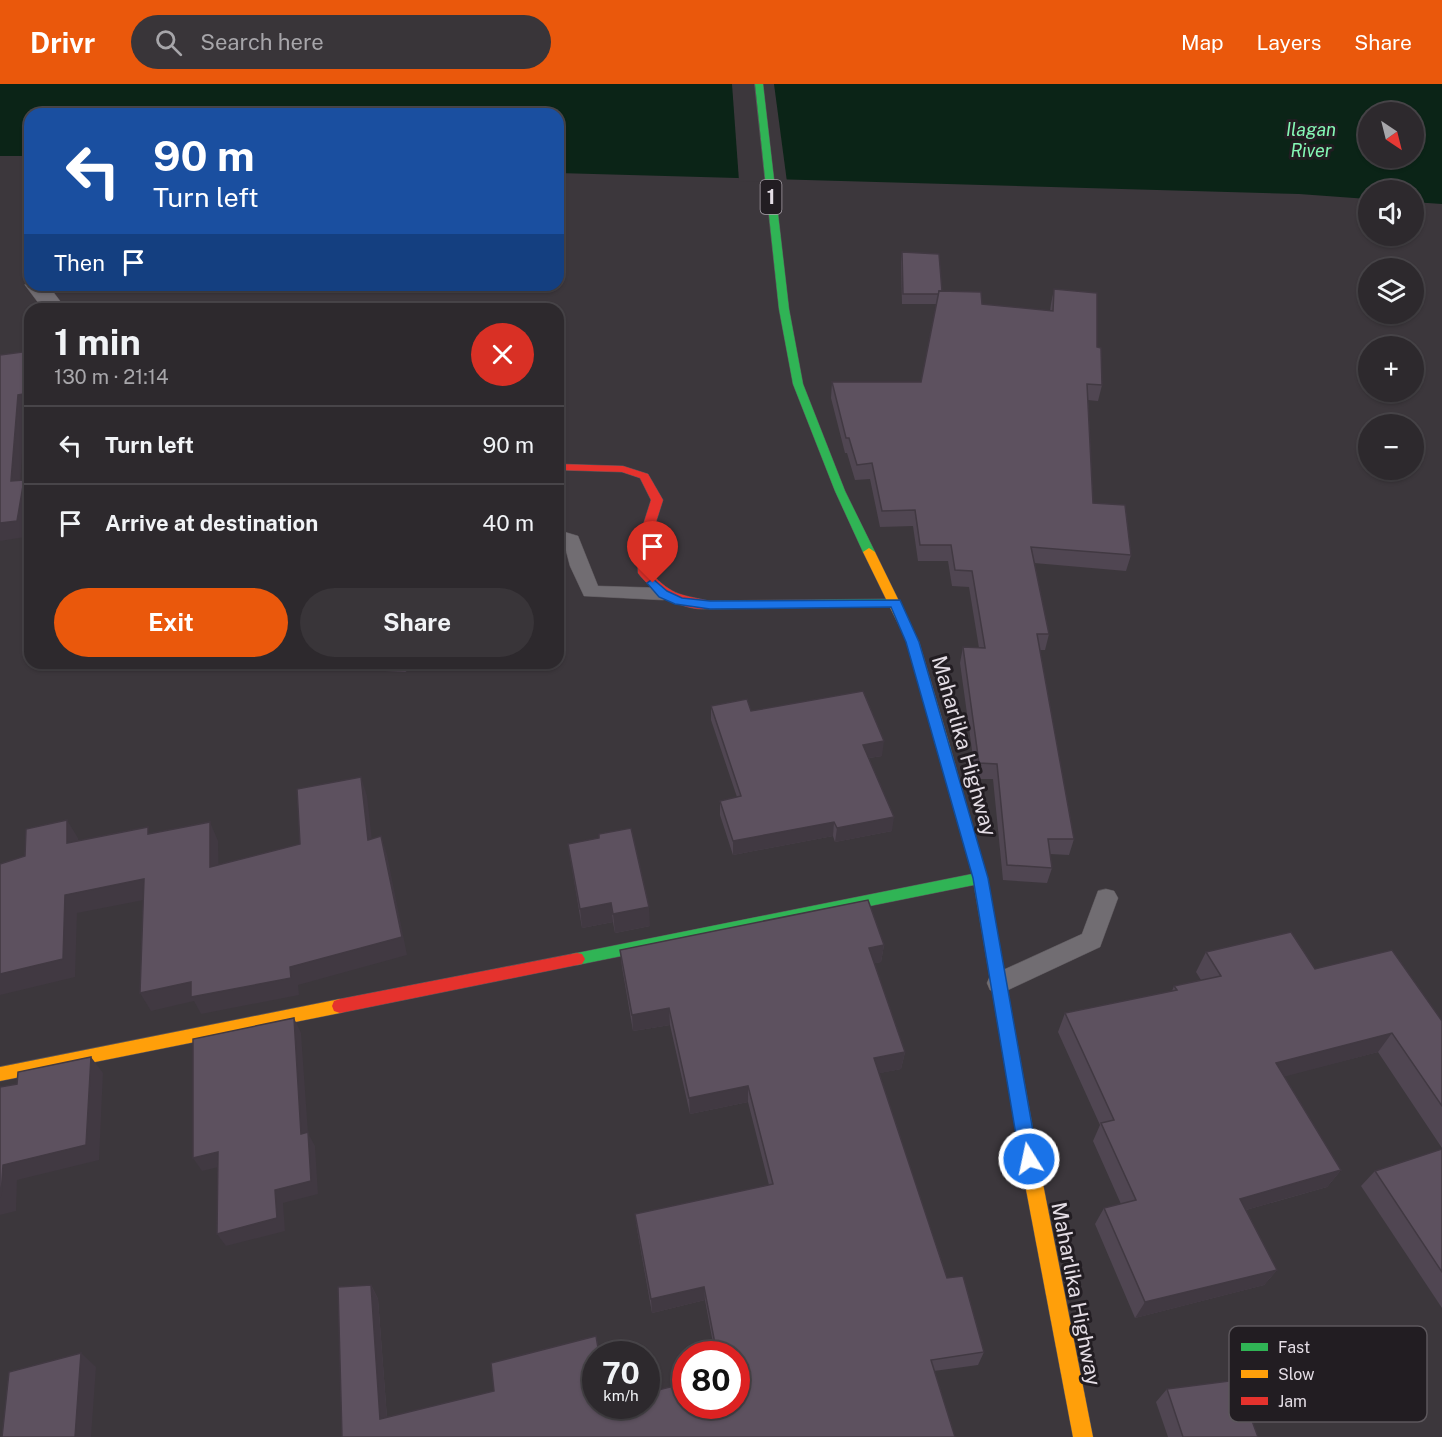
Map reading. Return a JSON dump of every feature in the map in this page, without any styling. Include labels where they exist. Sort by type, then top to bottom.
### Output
[{"type":"main road","name":"Maharlika Highway","points":[[759,84],[784,309],[798,384],[840,491],[913,642],[980,878],[1036,1203],[1083,1437]]},
{"type":"main road","points":[[564,466],[623,469],[644,476],[657,500],[642,544],[644,573],[663,594],[679,601],[710,605],[895,603]]},
{"type":"main road","points":[[0,1074],[980,878]]},
{"type":"street","points":[[40,291],[50,303]]},
{"type":"lane","points":[[564,538],[572,540],[579,566],[591,592],[663,594]]},
{"type":"lane","points":[[999,983],[1092,940],[1106,898]]},
{"type":"water","name":"Ilagan River","points":[[0,84],[1442,84],[1442,204],[1424,203],[1424,180],[1358,180],[1358,198],[1299,194],[564,173],[564,108],[24,108],[24,156],[0,156]]},
{"type":"pier","points":[[732,84],[774,84],[787,182],[739,181]]},
{"type":"building","points":[[902,252],[939,254],[942,291],[939,291],[939,294],[903,294]]},
{"type":"building","points":[[1054,289],[1097,293],[1097,347],[1101,348],[1102,385],[1087,384],[1093,503],[1125,505],[1131,555],[1031,547],[1049,634],[1037,634],[1074,839],[1048,839],[1052,868],[1007,865],[997,764],[979,763],[963,647],[985,648],[972,571],[955,570],[951,545],[920,545],[915,510],[882,511],[872,463],[857,465],[849,438],[846,438],[832,382],[921,382],[939,291],[981,292],[982,304],[1053,311]]},
{"type":"building","points":[[24,352],[24,394],[18,395],[11,481],[24,480],[17,521],[0,523],[0,355]]},
{"type":"building","points":[[863,691],[884,741],[863,745],[894,817],[837,828],[834,822],[733,841],[720,801],[741,796],[711,706],[747,699],[751,711]]},
{"type":"building","points":[[361,777],[368,840],[381,836],[402,937],[290,967],[291,978],[191,997],[191,982],[140,993],[144,879],[65,895],[63,959],[0,974],[0,864],[25,856],[26,829],[67,820],[67,843],[148,827],[148,834],[210,822],[210,867],[300,844],[297,789]]},
{"type":"building","points":[[631,828],[649,907],[613,914],[611,903],[580,909],[568,844],[599,838],[599,834]]},
{"type":"building","points":[[868,900],[884,945],[869,948],[905,1052],[874,1058],[947,1278],[963,1276],[984,1352],[931,1360],[955,1437],[342,1437],[338,1287],[371,1285],[380,1419],[494,1391],[491,1363],[596,1336],[597,1341],[582,1341],[582,1419],[660,1419],[660,1390],[672,1386],[672,1419],[750,1419],[750,1341],[714,1341],[704,1287],[651,1299],[635,1214],[773,1184],[748,1086],[689,1098],[669,1008],[632,1015],[620,950]]},
{"type":"building","points":[[1291,932],[1315,969],[1392,950],[1442,1021],[1442,1106],[1392,1033],[1276,1063],[1341,1170],[1240,1199],[1277,1270],[1145,1302],[1104,1208],[1136,1200],[1101,1123],[1114,1120],[1065,1013],[1177,990],[1174,986],[1221,976],[1206,952]]},
{"type":"building","points":[[294,1018],[301,1134],[308,1132],[311,1181],[275,1190],[277,1218],[217,1234],[218,1152],[193,1158],[193,1039]]},
{"type":"building","points":[[91,1057],[86,1145],[3,1165],[0,1197],[0,1087],[17,1084],[18,1072]]},
{"type":"building","points":[[1442,1149],[1442,1272],[1375,1171]]},
{"type":"building","points":[[81,1353],[75,1437],[2,1437],[9,1372]]},
{"type":"building","points":[[1229,1381],[1229,1422],[1252,1422],[1258,1437],[1183,1437],[1167,1389]]},
{"type":"traffic: fast","points":[[759,84],[784,309],[798,384],[840,491],[869,552]]},
{"type":"traffic: fast","points":[[709,605],[895,603]]},
{"type":"traffic: fast","points":[[942,743],[980,878],[1033,1179]]},
{"type":"traffic: fast","points":[[577,959],[980,878]]},
{"type":"traffic: slow","points":[[869,552],[913,642],[942,743]]},
{"type":"traffic: slow","points":[[0,1074],[340,1006]]},
{"type":"traffic: slow","points":[[1033,1179],[1083,1437]]},
{"type":"traffic: jam","points":[[564,467],[623,469],[644,476],[657,500],[643,544],[644,573],[659,589],[672,597],[709,605]]},
{"type":"traffic: jam","points":[[340,1006],[577,959]]},
{"type":"route","points":[[653,583],[663,594],[679,601],[710,605],[895,603],[913,642],[980,878],[1029,1159]]}]
